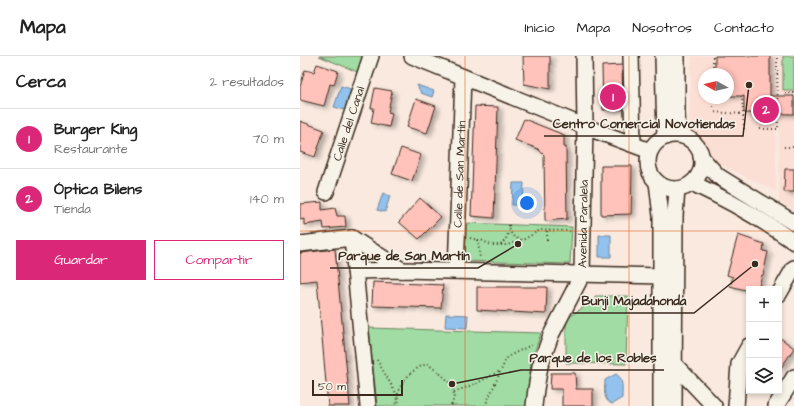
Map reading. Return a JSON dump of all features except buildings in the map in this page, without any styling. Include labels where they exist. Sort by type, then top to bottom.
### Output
[{"type":"street","name":"Calle del Canal","points":[[326,192],[371,56]]},
{"type":"street","points":[[412,56],[650,151]]},
{"type":"street","name":"Avenida Paralela","points":[[534,406],[542,360],[551,335],[582,275],[585,126],[584,56]]},
{"type":"street","points":[[632,56],[633,144]]},
{"type":"street","points":[[663,56],[672,136]]},
{"type":"street","points":[[672,136],[677,113],[677,56]]},
{"type":"street","name":"Calle de San Martín","points":[[456,271],[463,77]]},
{"type":"street","points":[[657,182],[670,188],[677,189],[692,183],[697,177],[702,164],[698,149],[693,142],[686,138],[672,136],[659,140],[650,151],[648,159],[652,175],[657,182],[661,216],[661,406]]},
{"type":"street","points":[[701,157],[718,176],[794,223]]},
{"type":"street","points":[[692,183],[716,194],[771,225],[794,242]]},
{"type":"street","points":[[674,406],[675,216],[677,189]]},
{"type":"street","points":[[300,244],[352,238],[402,270]]},
{"type":"street","points":[[352,238],[368,406]]},
{"type":"street","points":[[782,289],[794,268]]},
{"type":"street","points":[[355,271],[402,270],[662,276]]},
{"type":"street","points":[[736,406],[738,364],[746,351]]},
{"type":"street","points":[[675,365],[714,406]]},
{"type":"street","points":[[776,406],[794,377]]},
{"type":"path","points":[[713,56],[713,68]]},
{"type":"path","points":[[760,128],[778,129],[777,56]]},
{"type":"path","points":[[785,93],[794,93]]},
{"type":"path","points":[[742,96],[744,129]]},
{"type":"path","points":[[713,104],[713,112],[742,114]]},
{"type":"path","points":[[784,147],[794,146]]},
{"type":"path","points":[[509,225],[512,236],[523,240]]},
{"type":"path","points":[[501,245],[510,230]]},
{"type":"path","points":[[457,234],[481,240],[491,245],[501,245],[511,244],[523,240],[537,231],[547,230],[583,232]]},
{"type":"path","points":[[547,230],[547,240]]},
{"type":"path","points":[[478,240],[480,272]]},
{"type":"path","points":[[485,406],[507,357],[536,343]]},
{"type":"path","points":[[364,360],[378,360],[397,395],[399,406]]},
{"type":"path","points":[[396,406],[400,386],[414,370],[422,365],[428,364],[450,382],[454,392],[454,401],[451,406]]},
{"type":"path","points":[[454,392],[475,384],[501,370]]},
{"type":"shaded area","points":[[692,56],[775,56],[776,191],[709,159],[705,148],[697,136],[689,130]]},
{"type":"shaded area","points":[[780,56],[794,56],[794,211],[779,200]]},
{"type":"green space","points":[[319,56],[365,56],[360,73]]},
{"type":"green space","points":[[783,56],[794,56],[794,90],[783,90]]},
{"type":"green space","points":[[465,223],[572,227],[570,264],[464,261]]},
{"type":"green space","points":[[595,296],[628,296],[626,364],[566,363],[566,319],[590,303],[595,303]]},
{"type":"green space","points":[[369,328],[541,333],[531,362],[528,406],[377,406]]},
{"type":"water","points":[[417,85],[434,91],[432,97],[421,93]]},
{"type":"water","points":[[341,86],[351,89],[345,110],[334,107]]},
{"type":"water","points":[[513,183],[524,183],[523,205],[512,205]]},
{"type":"water","points":[[383,193],[390,196],[385,212],[377,210]]},
{"type":"water","points":[[599,235],[611,235],[611,257],[599,257]]},
{"type":"water","points":[[446,314],[468,315],[467,328],[445,327]]},
{"type":"water","points":[[616,374],[619,376],[621,381],[622,398],[612,404],[605,397],[605,380]]},
{"type":"place","name":"Centro Comercial Novotiendas","points":[[749,85]]},
{"type":"place","name":"Burger King","points":[[613,97]]},
{"type":"place","name":"Óptica Bilens","points":[[766,110]]},
{"type":"place","name":"Parque de San Martín","points":[[518,244]]},
{"type":"place","name":"Bunji Majadahonda","points":[[755,264]]},
{"type":"place","name":"Parque de los Robles","points":[[452,384]]}]
